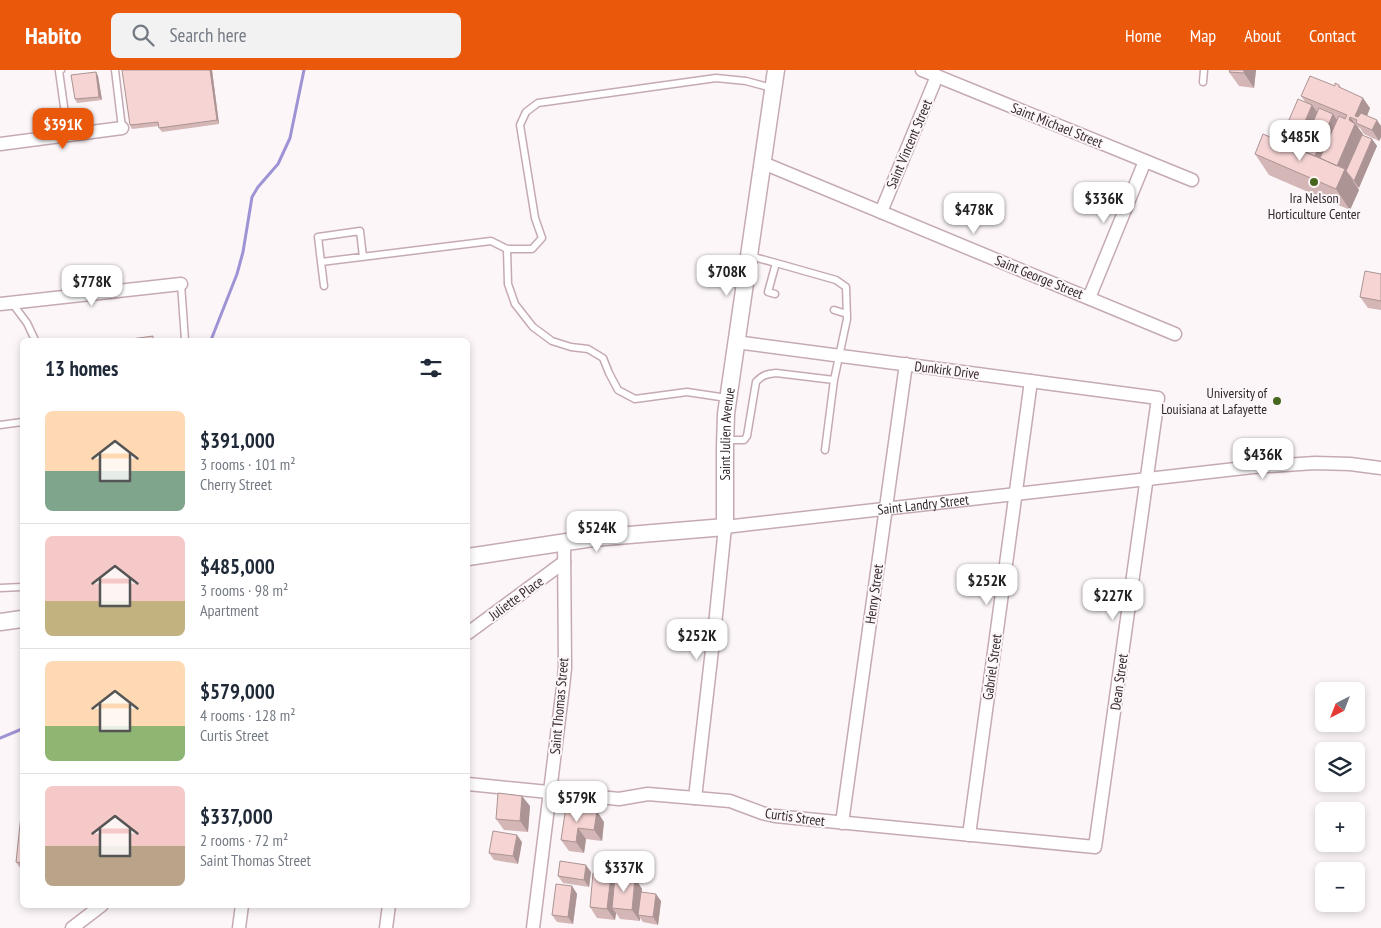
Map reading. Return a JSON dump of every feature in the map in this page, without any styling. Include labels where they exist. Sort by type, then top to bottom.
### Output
[{"type":"street","name":"Saint Julien Avenue","points":[[695,798],[725,527],[725,440],[729,398],[776,70]]},
{"type":"street","name":"Saint Michael Street","points":[[922,70],[1192,180]]},
{"type":"street","name":"Saint Vincent Street","points":[[881,212],[937,76]]},
{"type":"street","points":[[0,144],[122,128]]},
{"type":"street","points":[[1089,298],[1145,161]]},
{"type":"street","name":"Saint George Street","points":[[763,164],[1175,334]]},
{"type":"street","points":[[6,304],[181,284]]},
{"type":"street","name":"Dunkirk Drive","points":[[736,342],[1158,398]]},
{"type":"street","name":"Henry Street","points":[[842,823],[906,364]]},
{"type":"street","name":"Gabriel Street","points":[[969,835],[1031,381]]},
{"type":"street","name":"Dean Street","points":[[1095,847],[1158,398]]},
{"type":"street","name":"Saint Landry Street","points":[[470,557],[630,534],[725,527],[1253,467],[1315,462],[1381,468]]},
{"type":"street","name":"Saint Thomas Street","points":[[533,928],[565,668],[564,542]]},
{"type":"street","name":"Juliette Place","points":[[470,632],[564,562]]},
{"type":"street","points":[[0,622],[20,619]]},
{"type":"street","name":"Curtis Street","points":[[470,784],[619,799],[648,794],[730,801],[762,814],[775,816],[1095,847]]},
{"type":"street","points":[[239,928],[242,908]]},
{"type":"street","points":[[386,928],[389,908]]},
{"type":"street","points":[[72,928],[92,909]]},
{"type":"street","points":[[90,928],[92,909]]},
{"type":"lane","points":[[61,70],[59,72],[68,135]]},
{"type":"lane","points":[[115,70],[122,128]]},
{"type":"lane","points":[[1203,82],[1204,70]]},
{"type":"lane","points":[[321,262],[491,240],[506,250],[532,250],[542,238],[535,218],[520,126],[526,112],[538,103],[716,78],[746,81],[773,88]]},
{"type":"lane","points":[[324,286],[318,237],[360,231],[364,256]]},
{"type":"lane","points":[[506,250],[508,284],[515,304],[533,326],[552,341],[571,347],[588,349],[602,358],[618,390],[635,399],[688,392],[729,398]]},
{"type":"lane","points":[[750,256],[836,280],[846,286],[847,319],[838,355],[825,450]]},
{"type":"lane","points":[[775,294],[768,292],[776,263]]},
{"type":"lane","points":[[181,284],[184,338]]},
{"type":"lane","points":[[6,304],[27,323],[34,338]]},
{"type":"lane","points":[[834,310],[847,314]]},
{"type":"lane","points":[[725,440],[744,440],[747,436],[756,382],[760,377],[776,373],[834,380]]},
{"type":"lane","points":[[0,425],[20,422]]},
{"type":"lane","points":[[0,588],[20,588]]},
{"type":"building","points":[[122,70],[210,70],[217,120],[159,128],[158,122],[130,125]]},
{"type":"building","points":[[1230,70],[1244,70],[1244,73],[1229,72]]},
{"type":"building","points":[[96,72],[99,97],[75,99],[71,75]]},
{"type":"building","points":[[1310,76],[1335,86],[1335,83],[1339,87],[1363,98],[1355,116],[1358,117],[1361,113],[1377,120],[1372,130],[1356,123],[1357,120],[1350,117],[1349,120],[1355,124],[1337,166],[1320,158],[1339,116],[1345,119],[1347,115],[1301,96]]},
{"type":"building","points":[[1298,99],[1312,105],[1294,147],[1280,141]]},
{"type":"building","points":[[1319,108],[1333,114],[1315,156],[1301,150]]},
{"type":"building","points":[[1263,134],[1345,169],[1336,189],[1255,154]]},
{"type":"building","points":[[1362,135],[1372,139],[1354,181],[1346,171]]},
{"type":"building","points":[[1365,271],[1381,274],[1381,301],[1360,297]]},
{"type":"building","points":[[498,793],[522,796],[520,821],[496,819]]},
{"type":"building","points":[[566,807],[597,811],[594,830],[578,828],[576,842],[561,840]]},
{"type":"building","points":[[20,825],[20,863],[16,862]]},
{"type":"building","points":[[493,831],[517,835],[513,856],[489,853]]},
{"type":"building","points":[[560,861],[586,865],[584,880],[558,876]]},
{"type":"building","points":[[593,873],[611,875],[607,909],[590,907]]},
{"type":"building","points":[[615,877],[635,878],[632,910],[612,908]]},
{"type":"building","points":[[556,884],[572,886],[568,917],[552,915]]},
{"type":"building","points":[[641,892],[656,894],[653,917],[638,915]]},
{"type":"waterway","points":[[212,338],[237,274],[243,252],[252,197],[278,164],[290,138],[304,70]]},
{"type":"waterway","points":[[0,738],[20,730]]},
{"type":"place","name":"Ira Nelson Horticulture Center","points":[[1314,182]]},
{"type":"place","name":"University of Louisiana at Lafayette","points":[[1277,401]]}]
